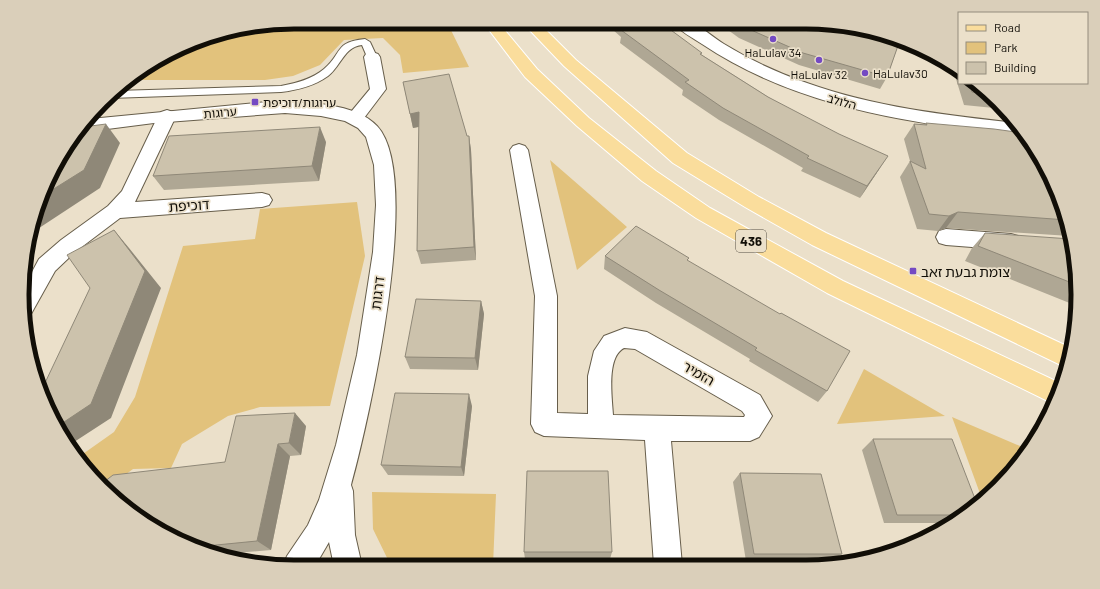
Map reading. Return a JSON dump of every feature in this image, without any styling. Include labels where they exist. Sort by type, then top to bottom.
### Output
[{"type":"main road","name":"436","points":[[496,29],[531,73],[583,122],[648,176],[697,208],[835,287],[1053,391]]},
{"type":"main road","name":"436","points":[[536,29],[570,62],[680,158],[752,202],[819,239],[1064,356]]},
{"type":"main road","points":[[991,322],[1066,344]]},
{"type":"main road","points":[[1017,374],[1049,401]]},
{"type":"street","name":"הלולב","points":[[689,29],[703,39],[751,66],[774,77],[837,100],[902,115],[1012,128]]},
{"type":"street","points":[[355,118],[378,89],[372,57]]},
{"type":"street","name":"ערוגות","points":[[90,125],[167,116],[232,111],[306,108],[355,118]]},
{"type":"street","points":[[29,296],[47,265],[68,246],[115,211],[130,196],[167,116]]},
{"type":"street","name":"דרגות","points":[[300,560],[314,542],[340,476],[359,400],[373,330],[385,216],[385,178],[380,150],[374,136],[368,127],[355,118]]},
{"type":"street","name":"הזמיר","points":[[518,150],[541,263],[546,296],[544,424],[601,427],[657,429],[750,429],[759,416],[751,403],[639,339],[620,338],[609,346],[600,365],[601,427]]},
{"type":"street","name":"דוכיפת","points":[[115,211],[262,200]]},
{"type":"street","points":[[946,237],[1033,243]]},
{"type":"street","points":[[657,429],[668,560]]},
{"type":"street","name":"דרגות","points":[[340,476],[341,535],[347,560]]},
{"type":"lane","points":[[119,95],[281,89],[297,87],[311,83],[331,69],[345,47],[356,42],[365,42],[372,57]]},
{"type":"green space","points":[[294,29],[450,29],[469,67],[403,73],[400,55],[383,38],[344,40],[320,65],[293,76],[265,80],[139,80],[177,56],[209,43],[260,31]]},
{"type":"green space","points":[[550,160],[627,227],[577,270]]},
{"type":"green space","points":[[357,202],[365,256],[330,406],[260,407],[228,416],[182,444],[171,468],[133,469],[111,486],[95,470],[83,454],[114,432],[135,397],[183,246],[255,239],[260,209]]},
{"type":"green space","points":[[864,369],[945,416],[837,424]]},
{"type":"green space","points":[[952,417],[1022,447],[1005,470],[980,495]]},
{"type":"green space","points":[[372,492],[496,494],[493,560],[388,560],[373,529]]},
{"type":"building","points":[[669,29],[702,53],[700,54],[768,97],[839,134],[888,156],[867,186],[807,158],[809,156],[723,108],[685,82],[689,80],[621,30]]},
{"type":"building","points":[[749,29],[806,29],[840,31],[874,38],[898,46],[887,77],[803,53]]},
{"type":"building","points":[[449,74],[467,136],[469,136],[474,247],[417,251],[419,112],[410,114],[403,82]]},
{"type":"building","points":[[970,86],[978,93],[972,92]]},
{"type":"building","points":[[926,123],[1015,132],[1044,177],[1060,219],[958,212],[949,216],[929,214],[910,161],[926,169],[914,124],[927,125]]},
{"type":"building","points":[[106,124],[84,170],[50,191],[56,177],[74,147],[89,126]]},
{"type":"building","points":[[320,127],[312,166],[153,176],[169,136]]},
{"type":"building","points":[[636,226],[689,258],[687,260],[780,314],[781,313],[850,351],[827,391],[755,350],[757,348],[605,256]]},
{"type":"building","points":[[114,230],[145,271],[91,404],[63,423],[56,412],[44,384],[90,288],[67,255]]},
{"type":"building","points":[[985,233],[1065,239],[1069,260],[1070,282],[978,246]]},
{"type":"building","points":[[416,299],[481,301],[475,358],[405,357]]},
{"type":"building","points":[[395,393],[469,394],[461,467],[381,465]]},
{"type":"building","points":[[295,413],[289,443],[278,444],[257,541],[208,546],[193,540],[177,533],[147,515],[119,494],[106,481],[113,475],[225,462],[236,416]]},
{"type":"building","points":[[873,439],[952,439],[975,499],[953,515],[897,515]]},
{"type":"building","points":[[527,471],[608,471],[612,552],[524,552]]},
{"type":"building","points":[[740,473],[821,474],[842,554],[754,554]]},
{"type":"place","name":"HaLulav 34","points":[[773,39]]},
{"type":"place","name":"HaLulav 32","points":[[819,60]]},
{"type":"place","name":"HaLulav30","points":[[865,73]]},
{"type":"place","name":"ערוגות/דוכיפת","points":[[255,102]]},
{"type":"place","name":"צומת גבעת זאב","points":[[913,271]]}]
